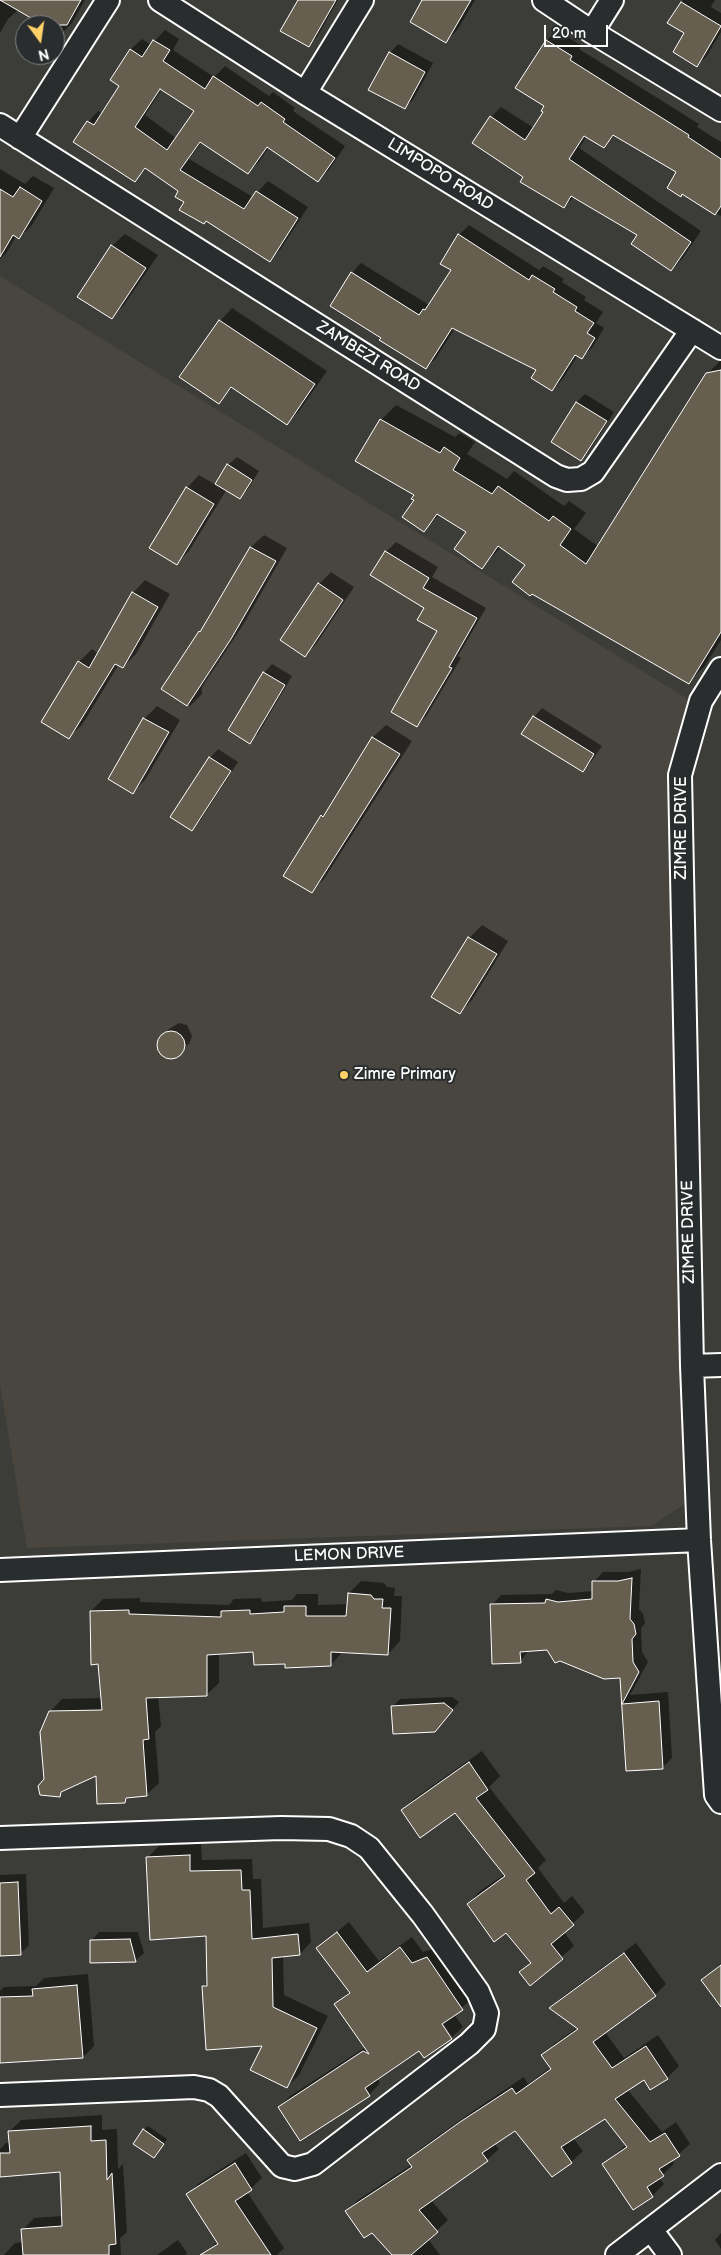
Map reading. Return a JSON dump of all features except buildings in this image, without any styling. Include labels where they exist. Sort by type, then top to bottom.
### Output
[{"type":"street","points":[[20,138],[108,0]]},
{"type":"street","name":"LIMPOPO ROAD","points":[[160,0],[305,93],[721,348]]},
{"type":"street","points":[[305,93],[362,0]]},
{"type":"street","points":[[544,0],[592,32],[721,110]]},
{"type":"street","points":[[592,32],[612,0]]},
{"type":"street","name":"ZAMBEZI ROAD","points":[[0,125],[556,476],[567,480],[581,479],[592,472],[692,330]]},
{"type":"street","name":"ZIMRE DRIVE","points":[[721,669],[701,701],[680,775],[692,1366],[699,1540],[716,1795],[721,1802]]},
{"type":"street","points":[[692,1366],[721,1365]]},
{"type":"street","name":"LEMON DRIVE","points":[[0,1570],[699,1540]]},
{"type":"street","points":[[0,1838],[281,1828],[329,1829],[351,1836],[369,1848],[423,1915],[478,1992],[487,2013],[484,2028],[469,2044],[313,2164],[295,2169],[282,2166],[225,2102],[209,2090],[194,2087],[0,2095]]},
{"type":"street","points":[[618,2255],[721,2175]]},
{"type":"street","points":[[652,2230],[670,2255]]},
{"type":"shaded area","name":"Zimre Primary","points":[[0,276],[699,706],[675,766],[705,1491],[651,1526],[27,1548],[0,1384]]},
{"type":"place","name":"Zimre Primary","points":[[344,1075]]}]
